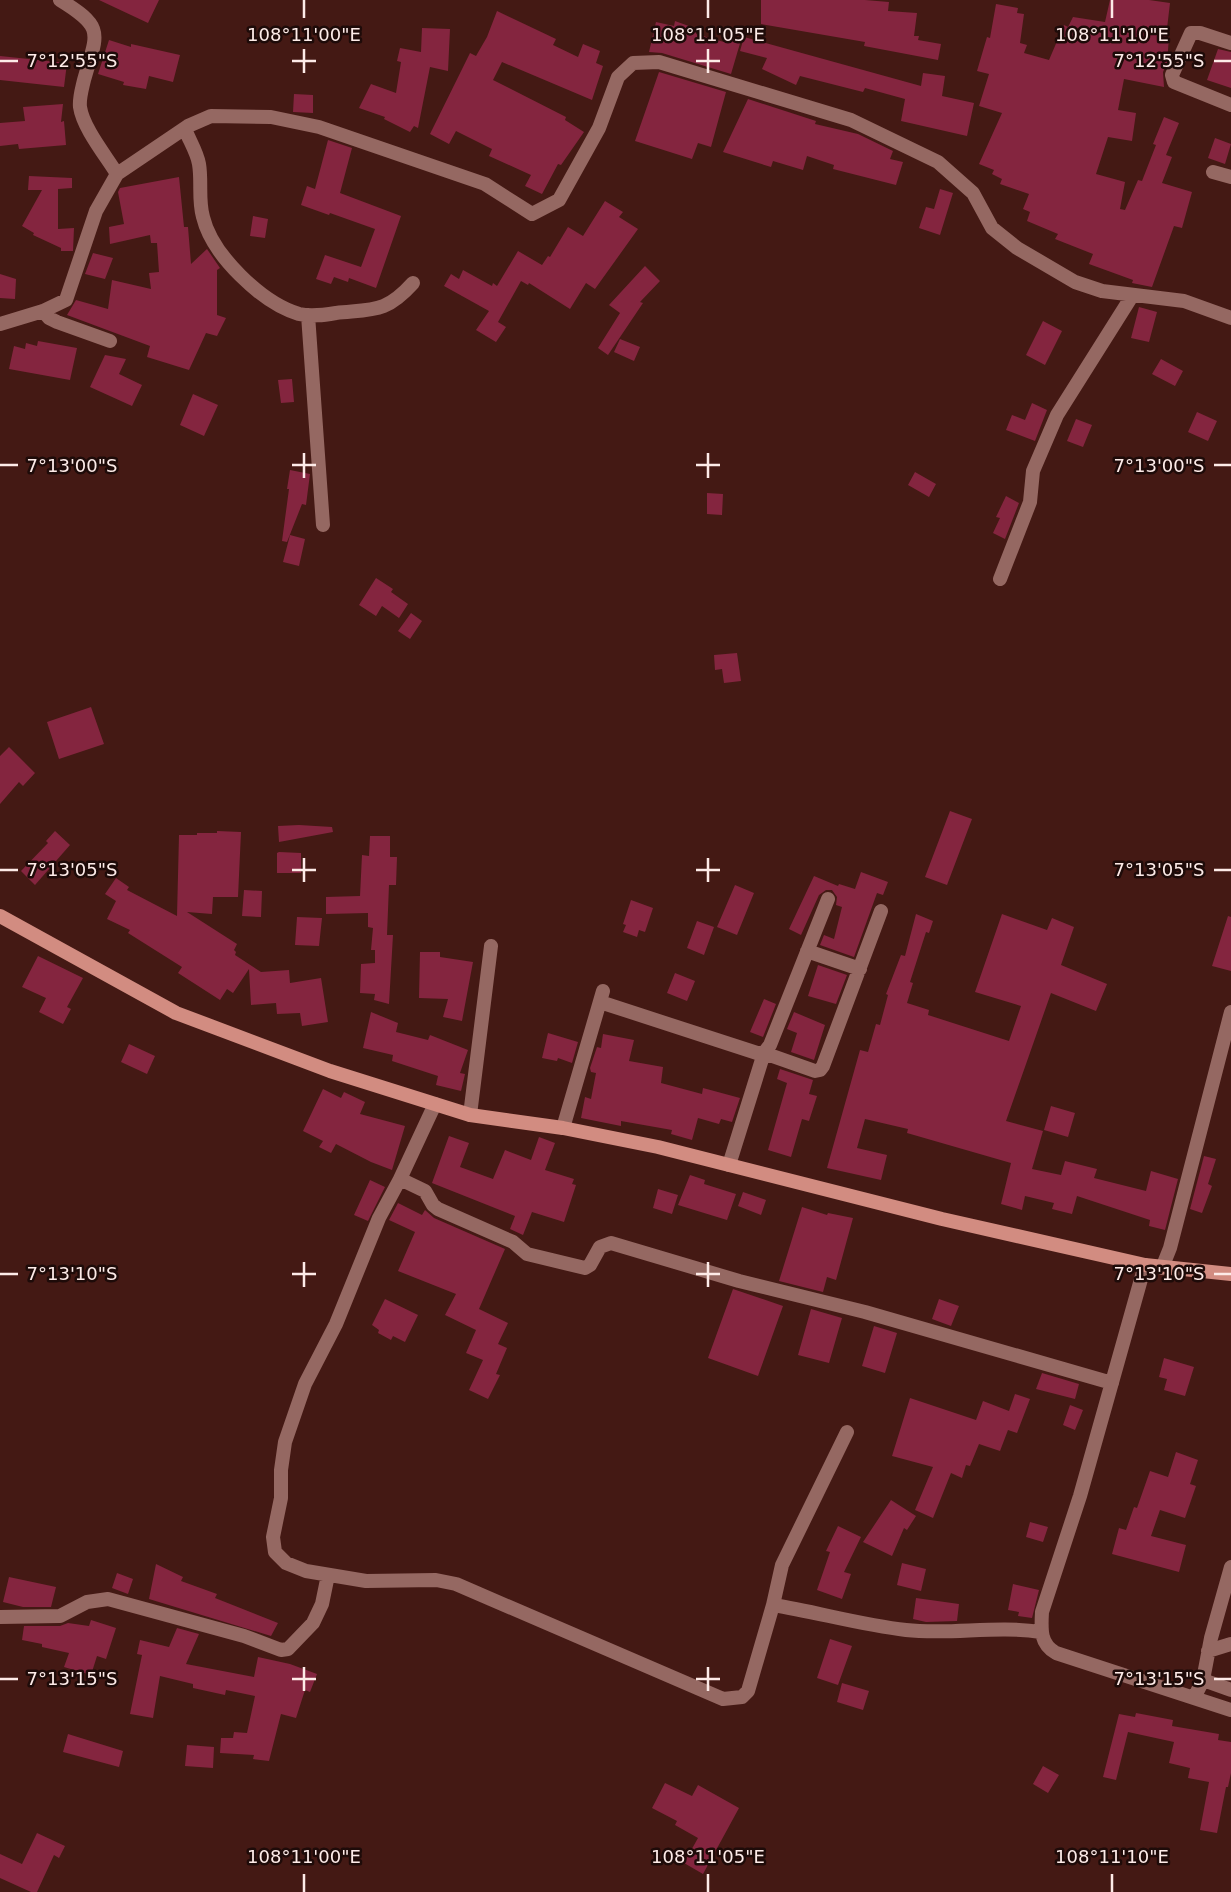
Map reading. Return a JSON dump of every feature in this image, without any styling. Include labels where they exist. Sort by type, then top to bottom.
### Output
[{"type":"main road","points":[[0,916],[176,1013],[330,1071],[470,1115],[563,1128],[658,1147],[942,1219],[1145,1265],[1231,1274]]},
{"type":"street","points":[[60,0],[83,14],[93,25],[96,38],[80,96],[80,108],[84,120],[117,174]]},
{"type":"street","points":[[1231,43],[1200,33],[1191,33],[1172,75],[1174,82],[1231,105]]},
{"type":"street","points":[[0,324],[43,311],[66,300],[96,211],[117,174],[185,128],[211,116],[271,117],[319,127],[485,184],[532,214],[559,200],[599,128],[618,77],[633,63],[659,62],[851,120],[937,162],[973,193],[992,228],[1017,248],[1075,282],[1102,291],[1184,301],[1231,318]]},
{"type":"street","points":[[185,128],[199,165],[203,220],[216,246],[230,265],[261,292],[290,310],[308,316],[385,306],[398,299],[413,283]]},
{"type":"street","points":[[1213,172],[1231,177]]},
{"type":"street","points":[[1000,579],[1030,502],[1033,471],[1057,415],[1132,296]]},
{"type":"street","points":[[43,311],[57,322],[110,341]]},
{"type":"street","points":[[308,316],[323,525]]},
{"type":"street","points":[[729,1165],[764,1053],[770,1045],[828,899]]},
{"type":"street","points":[[563,1128],[601,996],[757,1053],[815,1071],[820,1070],[881,911]]},
{"type":"street","points":[[470,1115],[491,946]]},
{"type":"street","points":[[807,951],[860,969]]},
{"type":"street","points":[[1162,1268],[1174,1235],[1231,1012]]},
{"type":"street","points":[[435,1104],[379,1218],[336,1324],[305,1384],[285,1442],[281,1498],[273,1537],[275,1552],[286,1563],[328,1577],[366,1581],[436,1580],[456,1584],[723,1699],[742,1697],[748,1691],[782,1565],[847,1432]]},
{"type":"street","points":[[400,1179],[425,1191],[433,1206],[438,1209],[513,1242],[527,1254],[585,1268],[590,1265],[600,1247],[611,1243],[739,1281],[865,1311],[1112,1383]]},
{"type":"street","points":[[1145,1265],[1080,1496],[1042,1612],[1041,1632],[1048,1648],[1056,1653],[1231,1710]]},
{"type":"street","points":[[1194,1698],[1203,1680],[1208,1651],[1231,1567]]},
{"type":"street","points":[[0,1617],[60,1616],[87,1602],[108,1599],[244,1636],[281,1650],[288,1649],[313,1623],[328,1577]]},
{"type":"street","points":[[773,1605],[906,1630],[949,1633],[1006,1630],[1041,1632]]},
{"type":"street","points":[[1208,1651],[1231,1644]]},
{"type":"street","points":[[1203,1680],[1231,1690]]},
{"type":"building","points":[[99,0],[159,0],[148,23]]},
{"type":"building","points":[[761,0],[889,2],[888,11],[917,13],[914,36],[919,36],[918,40],[941,44],[938,60],[864,46],[865,42],[761,24]]},
{"type":"building","points":[[1110,0],[1170,3],[1164,87],[1124,79],[1118,110],[1136,113],[1132,141],[1108,137],[1096,174],[1125,182],[1120,209],[1125,210],[1138,180],[1142,181],[1164,117],[1179,123],[1166,155],[1172,157],[1162,183],[1192,192],[1182,228],[1174,226],[1152,287],[1132,283],[1133,280],[1089,264],[1093,254],[1055,239],[1058,234],[1027,221],[1030,212],[1023,209],[1029,194],[1000,184],[1002,179],[992,174],[994,170],[979,164],[1002,113],[979,106],[989,74],[977,71],[987,37],[990,38],[996,4],[1018,8],[1017,13],[1024,14],[1020,43],[1027,45],[1024,53],[1049,60],[1064,25],[1068,27],[1073,17],[1105,22]]},
{"type":"building","points":[[497,11],[556,39],[553,45],[578,57],[583,44],[600,51],[596,63],[603,66],[592,100],[502,62],[493,80],[566,117],[565,120],[584,132],[561,165],[558,164],[542,194],[525,186],[531,175],[489,156],[492,149],[456,131],[449,144],[430,134],[470,53],[476,56],[487,37]]},
{"type":"building","points":[[675,21],[697,29],[696,34],[724,42],[726,36],[741,40],[731,74],[662,53],[649,52],[656,22],[674,26]]},
{"type":"building","points":[[422,28],[450,29],[448,71],[430,67],[418,128],[414,126],[410,132],[384,119],[385,117],[359,108],[371,84],[396,93],[401,62],[397,61],[400,48],[421,52]]},
{"type":"building","points":[[744,37],[921,86],[923,73],[945,76],[942,96],[974,103],[967,136],[901,121],[905,99],[865,88],[863,92],[800,76],[796,85],[762,69],[767,58],[740,51]]},
{"type":"building","points":[[109,40],[131,47],[131,44],[180,55],[173,82],[149,76],[146,89],[123,85],[124,82],[98,74]]},
{"type":"building","points":[[1218,49],[1231,52],[1231,88],[1207,80]]},
{"type":"building","points":[[0,56],[67,63],[64,87],[0,80]]},
{"type":"building","points":[[659,72],[726,92],[711,147],[698,143],[692,159],[635,141]]},
{"type":"building","points":[[294,94],[313,95],[313,113],[293,112]]},
{"type":"building","points":[[748,99],[816,121],[815,124],[858,134],[893,151],[890,159],[903,162],[896,185],[833,169],[834,165],[807,156],[803,170],[773,161],[771,167],[723,152]]},
{"type":"building","points":[[63,104],[61,122],[64,121],[66,145],[19,149],[18,144],[0,146],[0,123],[25,121],[23,107]]},
{"type":"building","points":[[1215,138],[1231,144],[1225,164],[1208,158]]},
{"type":"building","points":[[328,140],[352,148],[340,193],[401,216],[376,288],[349,278],[348,282],[334,277],[331,284],[316,279],[325,255],[361,267],[375,229],[301,205],[307,186],[315,189]]},
{"type":"building","points":[[29,176],[72,178],[72,188],[58,189],[58,229],[74,228],[73,251],[61,251],[61,248],[33,235],[34,233],[22,226],[42,190],[28,190]]},
{"type":"building","points":[[179,177],[191,264],[207,249],[220,268],[217,270],[217,315],[226,318],[217,336],[206,333],[189,370],[147,357],[150,346],[67,315],[76,300],[108,309],[112,280],[151,289],[149,273],[159,272],[157,243],[151,243],[150,235],[110,244],[109,227],[124,224],[118,192],[120,188]]},
{"type":"building","points":[[940,189],[953,193],[940,235],[919,228],[926,207],[934,209]]},
{"type":"building","points":[[605,201],[623,212],[619,217],[638,229],[595,289],[586,283],[570,309],[529,283],[528,285],[521,281],[498,322],[506,327],[496,342],[476,330],[489,311],[444,286],[451,274],[459,279],[463,270],[492,286],[493,283],[497,286],[518,251],[542,265],[568,227],[583,236]]},
{"type":"building","points":[[253,216],[268,219],[265,238],[250,236]]},
{"type":"building","points":[[93,253],[113,258],[105,279],[85,274]]},
{"type":"building","points":[[645,266],[660,281],[640,302],[643,303],[608,355],[598,348],[620,313],[609,305]]},
{"type":"building","points":[[0,274],[16,279],[15,299],[0,298]]},
{"type":"building","points":[[1139,307],[1157,312],[1149,342],[1131,338]]},
{"type":"building","points":[[1043,321],[1062,331],[1045,365],[1026,355]]},
{"type":"building","points":[[620,339],[640,347],[634,361],[614,352]]},
{"type":"building","points":[[38,341],[77,348],[70,380],[9,369],[14,346],[25,349],[26,343],[37,346]]},
{"type":"building","points":[[105,355],[126,359],[119,374],[142,385],[132,406],[90,387]]},
{"type":"building","points":[[1161,359],[1183,371],[1175,386],[1152,374]]},
{"type":"building","points":[[292,379],[294,402],[281,403],[278,380]]},
{"type":"building","points":[[193,394],[218,405],[204,436],[180,425]]},
{"type":"building","points":[[1032,403],[1047,410],[1035,441],[1006,430],[1012,415],[1025,420]]},
{"type":"building","points":[[1197,412],[1217,421],[1208,441],[1188,432]]},
{"type":"building","points":[[1076,419],[1092,425],[1083,447],[1067,441]]},
{"type":"building","points":[[290,470],[310,474],[306,505],[302,504],[287,542],[282,541]]},
{"type":"building","points":[[915,472],[936,484],[929,497],[908,485]]},
{"type":"building","points":[[707,493],[723,494],[722,515],[707,514]]},
{"type":"building","points":[[1006,496],[1019,503],[1005,539],[993,533],[1000,518],[996,517]]},
{"type":"building","points":[[290,535],[305,539],[299,566],[283,562]]},
{"type":"building","points":[[376,578],[393,589],[391,592],[408,604],[399,618],[382,606],[376,616],[359,605]]},
{"type":"building","points":[[411,613],[422,621],[410,639],[398,631]]},
{"type":"building","points":[[737,653],[741,681],[724,683],[722,669],[715,670],[714,655]]},
{"type":"building","points":[[91,707],[104,744],[59,759],[47,722]]},
{"type":"building","points":[[9,747],[35,773],[23,786],[19,782],[0,804],[0,756]]},
{"type":"building","points":[[950,811],[972,819],[947,885],[925,877]]},
{"type":"building","points":[[278,826],[332,827],[333,832],[279,842]]},
{"type":"building","points":[[55,831],[70,845],[35,885],[21,871],[48,843],[46,841]]},
{"type":"building","points":[[217,831],[241,832],[238,897],[213,897],[212,914],[187,912],[237,944],[235,955],[261,972],[289,970],[290,983],[321,978],[328,1022],[302,1026],[300,1013],[277,1014],[276,1003],[251,1005],[249,969],[233,993],[227,989],[220,1000],[178,973],[182,967],[128,933],[130,930],[107,919],[116,901],[105,894],[116,878],[129,887],[127,890],[177,916],[179,835]]},
{"type":"building","points":[[370,836],[390,836],[390,857],[397,857],[396,885],[389,885],[387,935],[393,935],[389,1004],[374,1000],[375,994],[360,993],[361,964],[375,963],[375,950],[371,950],[373,928],[368,927],[368,913],[326,914],[326,897],[360,896],[362,855],[369,856]]},
{"type":"building","points":[[279,852],[301,853],[301,873],[277,873]]},
{"type":"building","points":[[861,872],[888,882],[883,895],[877,893],[854,957],[820,945],[824,935],[834,939],[842,907],[836,905],[837,897],[832,890],[826,890],[819,895],[801,935],[789,929],[814,876],[838,886],[839,884],[855,889]]},
{"type":"building","points":[[735,885],[754,893],[737,935],[717,927]]},
{"type":"building","points":[[244,890],[262,891],[261,917],[242,916]]},
{"type":"building","points":[[631,900],[653,908],[645,932],[639,930],[637,937],[623,932]]},
{"type":"building","points":[[916,914],[933,921],[929,933],[926,932],[910,982],[913,983],[907,1003],[929,1010],[928,1015],[1009,1041],[1021,1006],[975,992],[1002,914],[1047,930],[1052,918],[1074,927],[1061,965],[1107,984],[1096,1011],[1051,993],[1006,1121],[1043,1131],[1032,1169],[1061,1175],[1065,1161],[1097,1169],[1094,1178],[1146,1191],[1151,1171],[1178,1179],[1165,1230],[1149,1226],[1150,1220],[1077,1196],[1072,1214],[1052,1209],[1054,1203],[1025,1196],[1022,1210],[1001,1204],[1011,1163],[907,1133],[908,1129],[865,1119],[857,1148],[887,1155],[881,1180],[827,1168],[860,1050],[868,1052],[876,1024],[880,1025],[888,995],[886,994],[901,955],[905,956]]},
{"type":"building","points":[[1228,916],[1231,917],[1231,971],[1212,966]]},
{"type":"building","points":[[297,917],[322,918],[319,946],[295,945]]},
{"type":"building","points":[[697,921],[714,927],[704,955],[687,948]]},
{"type":"building","points":[[420,952],[440,952],[440,957],[473,962],[462,1021],[443,1017],[448,999],[419,998]]},
{"type":"building","points":[[38,956],[83,978],[67,1007],[71,1009],[63,1024],[39,1012],[46,998],[22,987]]},
{"type":"building","points":[[818,965],[847,975],[836,1004],[808,996]]},
{"type":"building","points":[[675,973],[695,981],[687,1001],[667,993]]},
{"type":"building","points":[[764,999],[776,1004],[763,1037],[750,1032]]},
{"type":"building","points":[[371,1012],[398,1023],[396,1032],[428,1040],[430,1035],[468,1050],[460,1073],[465,1074],[461,1091],[436,1085],[438,1076],[392,1061],[393,1055],[363,1048]]},
{"type":"building","points":[[794,1012],[825,1025],[814,1060],[791,1052],[797,1033],[787,1029]]},
{"type":"building","points":[[548,1033],[578,1042],[572,1063],[558,1058],[557,1061],[542,1058]]},
{"type":"building","points":[[603,1034],[634,1040],[629,1061],[663,1067],[661,1083],[702,1094],[703,1088],[740,1098],[732,1122],[721,1119],[719,1124],[698,1118],[692,1140],[671,1134],[672,1130],[621,1121],[621,1126],[581,1118],[585,1097],[591,1099],[596,1073],[591,1072],[590,1068],[597,1047],[601,1048]]},
{"type":"building","points":[[129,1044],[155,1056],[147,1074],[121,1062]]},
{"type":"building","points":[[780,1069],[813,1080],[809,1094],[817,1096],[809,1121],[802,1119],[791,1157],[768,1150],[787,1083],[777,1079]]},
{"type":"building","points":[[323,1089],[341,1098],[344,1092],[365,1102],[360,1114],[405,1126],[392,1170],[336,1144],[331,1153],[319,1147],[323,1141],[303,1131]]},
{"type":"building","points":[[1051,1106],[1075,1113],[1068,1137],[1044,1130]]},
{"type":"building","points":[[449,1136],[469,1143],[460,1167],[493,1179],[505,1150],[531,1160],[539,1137],[555,1143],[545,1170],[574,1179],[572,1184],[576,1185],[564,1222],[532,1212],[523,1235],[510,1229],[515,1216],[432,1183]]},
{"type":"building","points":[[1204,1156],[1216,1159],[1208,1184],[1212,1186],[1202,1213],[1190,1209]]},
{"type":"building","points":[[690,1175],[705,1180],[704,1184],[736,1194],[727,1220],[678,1205]]},
{"type":"building","points":[[370,1180],[385,1187],[368,1221],[354,1215]]},
{"type":"building","points":[[658,1189],[678,1195],[672,1214],[653,1208]]},
{"type":"building","points":[[743,1192],[766,1200],[761,1215],[738,1206]]},
{"type":"building","points":[[398,1203],[422,1215],[425,1210],[434,1218],[505,1249],[479,1309],[508,1323],[498,1344],[507,1348],[496,1374],[500,1375],[488,1399],[469,1390],[483,1360],[466,1353],[476,1330],[445,1315],[456,1294],[398,1271],[415,1232],[389,1220]]},
{"type":"building","points":[[802,1207],[827,1215],[828,1213],[853,1218],[836,1280],[827,1277],[823,1292],[779,1281]]},
{"type":"building","points":[[733,1289],[783,1306],[758,1376],[708,1358]]},
{"type":"building","points":[[385,1299],[418,1315],[405,1342],[393,1336],[391,1340],[378,1333],[379,1330],[372,1325]]},
{"type":"building","points":[[939,1299],[959,1306],[951,1326],[932,1319]]},
{"type":"building","points":[[811,1309],[842,1318],[829,1363],[798,1355]]},
{"type":"building","points":[[874,1326],[897,1333],[885,1373],[862,1366]]},
{"type":"building","points":[[1164,1358],[1194,1367],[1185,1396],[1164,1390],[1167,1379],[1159,1377]]},
{"type":"building","points":[[1042,1373],[1079,1384],[1075,1399],[1036,1389]]},
{"type":"building","points":[[1015,1394],[1030,1399],[1017,1433],[1008,1430],[1000,1451],[979,1444],[970,1466],[966,1465],[962,1478],[951,1473],[933,1518],[915,1510],[933,1467],[892,1456],[910,1398],[976,1420],[983,1401],[1009,1411]]},
{"type":"building","points":[[1070,1405],[1083,1410],[1075,1430],[1063,1425]]},
{"type":"building","points":[[1176,1452],[1198,1460],[1190,1484],[1196,1486],[1185,1518],[1160,1510],[1151,1536],[1186,1545],[1179,1572],[1112,1554],[1119,1528],[1126,1530],[1150,1471],[1168,1477]]},
{"type":"building","points":[[891,1500],[916,1516],[907,1530],[904,1528],[892,1556],[863,1542]]},
{"type":"building","points":[[1030,1522],[1048,1527],[1043,1542],[1026,1537]]},
{"type":"building","points":[[838,1526],[861,1537],[844,1572],[851,1574],[842,1599],[817,1590],[830,1552],[826,1551]]},
{"type":"building","points":[[902,1563],[926,1569],[921,1591],[897,1585]]},
{"type":"building","points":[[156,1564],[183,1577],[181,1581],[217,1594],[215,1598],[278,1623],[271,1636],[149,1599]]},
{"type":"building","points":[[117,1573],[133,1579],[128,1594],[112,1588]]},
{"type":"building","points":[[9,1577],[56,1587],[51,1607],[23,1607],[3,1602]]},
{"type":"building","points":[[1013,1584],[1039,1590],[1032,1618],[1018,1616],[1019,1612],[1008,1610]]},
{"type":"building","points":[[916,1598],[959,1604],[957,1621],[926,1622],[913,1619]]},
{"type":"building","points":[[91,1620],[116,1628],[106,1659],[97,1656],[91,1675],[64,1667],[69,1653],[22,1640],[24,1626],[60,1626],[68,1623],[89,1626]]},
{"type":"building","points":[[177,1628],[199,1634],[186,1664],[254,1677],[258,1657],[290,1664],[317,1674],[310,1692],[305,1690],[296,1718],[281,1714],[269,1761],[253,1759],[254,1755],[220,1753],[221,1738],[233,1738],[234,1732],[247,1733],[255,1696],[226,1690],[225,1695],[193,1688],[193,1684],[160,1676],[153,1718],[130,1714],[142,1655],[137,1654],[140,1640],[169,1647]]},
{"type":"building","points":[[830,1639],[852,1646],[838,1685],[817,1678]]},
{"type":"building","points":[[842,1683],[869,1691],[863,1710],[837,1702]]},
{"type":"building","points":[[1136,1713],[1173,1720],[1172,1726],[1219,1734],[1218,1740],[1231,1742],[1231,1773],[1217,1833],[1200,1830],[1209,1782],[1188,1778],[1190,1768],[1169,1763],[1174,1742],[1128,1732],[1116,1780],[1103,1777],[1119,1714],[1135,1717]]},
{"type":"building","points":[[68,1734],[123,1751],[119,1767],[63,1752]]},
{"type":"building","points":[[187,1745],[214,1747],[213,1768],[185,1766]]},
{"type":"building","points":[[1043,1766],[1059,1775],[1048,1793],[1033,1784]]},
{"type":"building","points":[[665,1783],[692,1796],[698,1785],[739,1808],[703,1874],[684,1863],[698,1838],[675,1825],[677,1821],[652,1808]]},
{"type":"building","points":[[37,1833],[65,1846],[59,1858],[54,1855],[37,1892],[31,1892],[0,1878],[0,1854],[22,1864]]}]
